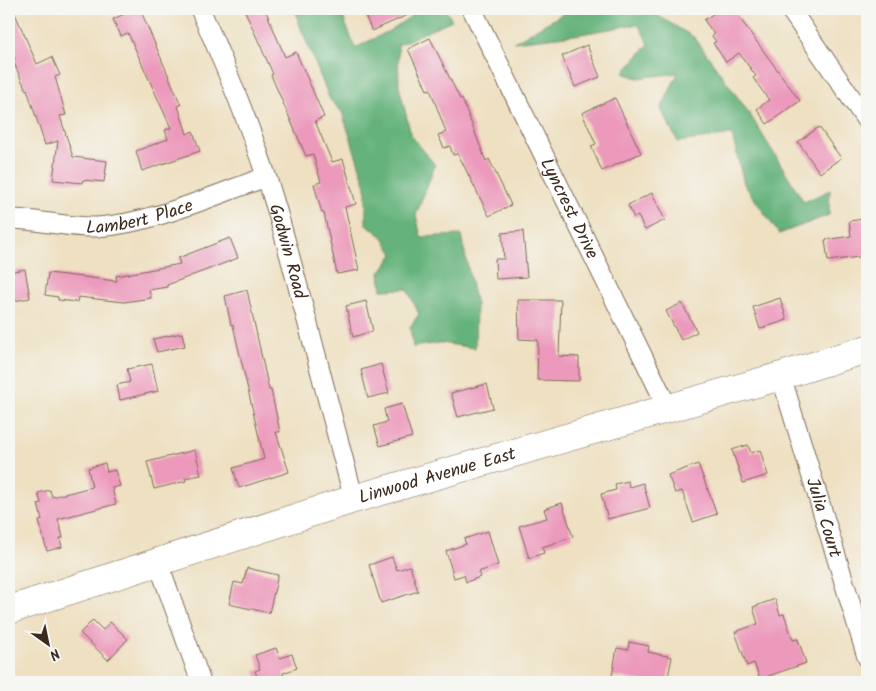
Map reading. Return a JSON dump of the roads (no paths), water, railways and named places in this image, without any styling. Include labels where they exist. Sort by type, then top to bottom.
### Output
[{"type":"main road","name":"Linwood Avenue East","points":[[9,610],[354,499],[781,376],[867,349]]},
{"type":"street","name":"Godwin Road","points":[[200,9],[218,50],[266,177],[280,220],[354,499]]},
{"type":"street","name":"Lyncrest Drive","points":[[472,9],[668,408]]},
{"type":"street","points":[[790,9],[867,121]]},
{"type":"street","name":"Lambert Place","points":[[9,219],[68,227],[126,224],[155,217],[266,177]]},
{"type":"street","name":"Julia Court","points":[[781,376],[867,657]]},
{"type":"street","points":[[158,562],[201,682]]}]
